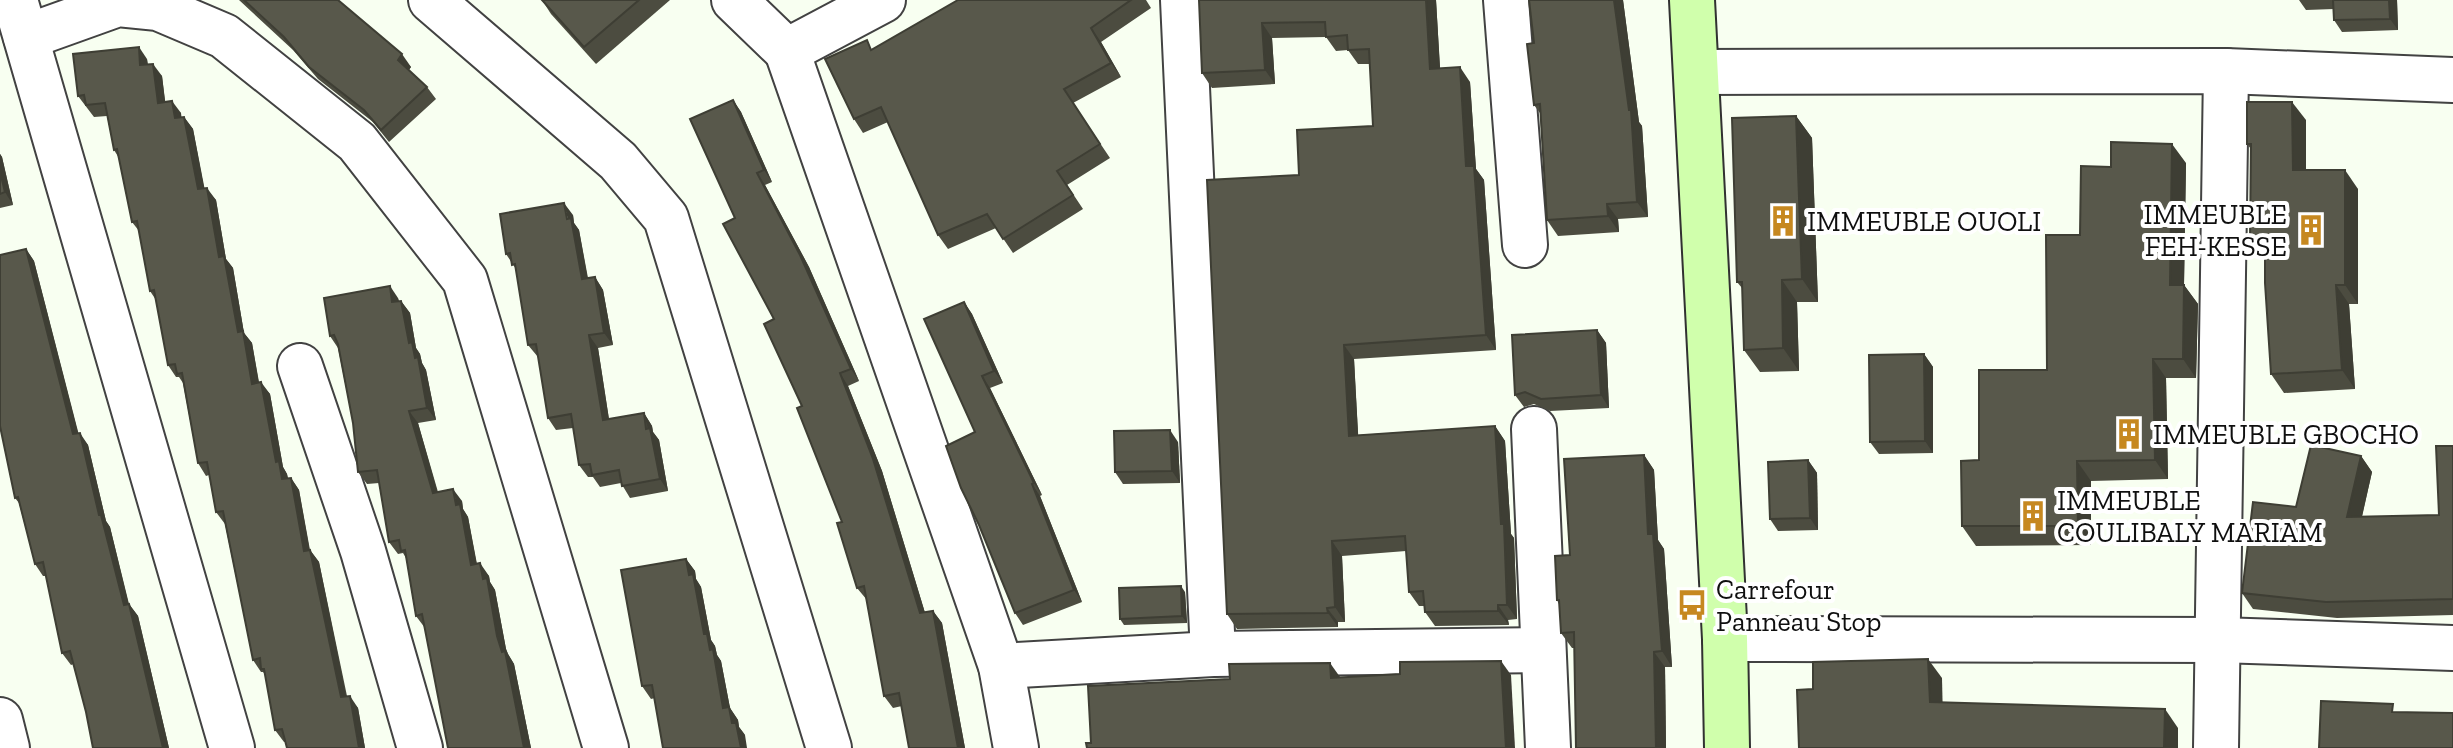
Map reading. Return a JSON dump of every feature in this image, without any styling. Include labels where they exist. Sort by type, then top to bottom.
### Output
[{"type":"street","points":[[431,0],[618,161],[666,218],[829,748]]},
{"type":"street","points":[[734,0],[787,51],[1001,666],[1016,748]]},
{"type":"street","points":[[787,51],[883,0]]},
{"type":"street","points":[[1183,0],[1213,654]]},
{"type":"street","points":[[1506,0],[1525,245]]},
{"type":"street","points":[[1692,0],[1725,639],[1727,748]]},
{"type":"street","points":[[232,748],[21,18],[118,4],[158,8],[224,36],[357,142],[465,280],[606,748]]},
{"type":"street","points":[[1696,72],[2226,71],[2453,80]]},
{"type":"street","points":[[2216,748],[2226,71]]},
{"type":"street","points":[[300,366],[363,551],[420,748]]},
{"type":"street","points":[[1534,429],[1548,748]]},
{"type":"street","points":[[1725,639],[2219,640],[2453,648]]},
{"type":"street","points":[[1001,666],[1213,654],[1542,650]]},
{"type":"street","points":[[0,720],[7,748]]},
{"type":"building","points":[[244,0],[338,0],[402,54],[398,60],[427,87],[381,130],[364,110],[309,67],[284,37]]},
{"type":"building","points":[[542,0],[639,0],[584,47]]},
{"type":"building","points":[[958,0],[1131,0],[1091,28],[1111,63],[1064,89],[1100,144],[1057,171],[1073,195],[1003,239],[987,214],[938,235],[881,107],[854,119],[825,59],[867,40],[871,50]]},
{"type":"building","points":[[1199,0],[1426,0],[1430,69],[1460,67],[1466,166],[1474,166],[1486,335],[1344,345],[1349,436],[1495,426],[1501,524],[1504,524],[1507,605],[1498,605],[1498,611],[1425,612],[1423,591],[1409,592],[1405,536],[1332,541],[1335,607],[1327,608],[1328,613],[1227,614],[1207,180],[1299,175],[1297,130],[1373,126],[1369,49],[1348,50],[1347,35],[1326,37],[1325,22],[1262,23],[1265,70],[1202,73]]},
{"type":"building","points":[[1529,0],[1614,0],[1631,110],[1637,202],[1607,204],[1608,216],[1547,220],[1540,104],[1534,105],[1527,44],[1534,43]]},
{"type":"building","points":[[2333,0],[2389,0],[2390,19],[2334,20]]},
{"type":"building","points":[[139,47],[140,65],[153,64],[158,103],[172,101],[175,118],[184,117],[198,189],[207,188],[219,257],[224,256],[238,332],[243,331],[252,384],[261,382],[276,462],[279,461],[282,479],[291,478],[304,551],[310,550],[341,697],[350,696],[359,748],[287,748],[282,729],[275,730],[260,658],[253,660],[223,511],[216,512],[207,462],[198,463],[182,373],[177,374],[175,364],[168,365],[154,290],[150,291],[137,221],[132,222],[105,103],[86,105],[84,95],[78,96],[73,54]]},
{"type":"building","points":[[733,100],[764,170],[757,173],[800,255],[851,369],[840,373],[873,459],[920,613],[933,611],[958,748],[909,748],[899,693],[884,696],[864,586],[857,588],[837,523],[842,522],[797,408],[802,406],[764,324],[774,319],[723,224],[735,218],[690,119]]},
{"type":"building","points":[[2247,102],[2292,102],[2293,170],[2345,170],[2345,285],[2336,285],[2342,370],[2271,374],[2265,236],[2250,237],[2251,144],[2247,144]]},
{"type":"building","points":[[1796,116],[1802,279],[1782,280],[1783,348],[1744,350],[1742,282],[1737,282],[1732,118]]},
{"type":"building","points":[[2111,142],[2172,144],[2170,285],[2184,285],[2183,359],[2153,359],[2155,460],[2077,461],[2078,526],[1962,526],[1961,461],[1979,460],[1979,370],[2047,370],[2046,235],[2080,235],[2081,166],[2111,167]]},
{"type":"building","points":[[0,172],[5,192],[0,194]]},
{"type":"building","points":[[564,203],[567,219],[571,218],[582,279],[595,277],[604,333],[589,335],[603,420],[644,413],[660,479],[622,486],[619,470],[592,475],[590,464],[579,465],[571,414],[548,418],[536,344],[528,345],[515,264],[512,265],[510,253],[506,254],[500,214]]},
{"type":"building","points":[[26,249],[73,434],[80,433],[124,605],[129,604],[163,748],[93,748],[70,651],[62,653],[43,562],[35,564],[18,497],[15,498],[0,426],[0,255]]},
{"type":"building","points":[[390,286],[392,302],[401,301],[409,343],[412,342],[415,358],[418,357],[427,408],[409,411],[433,493],[453,489],[456,505],[460,504],[471,565],[480,563],[483,579],[487,578],[497,636],[502,652],[505,651],[524,748],[448,748],[422,614],[416,616],[405,550],[401,551],[399,540],[389,542],[377,470],[358,472],[353,423],[338,344],[334,335],[330,336],[324,298]]},
{"type":"building","points":[[964,302],[994,371],[982,376],[1034,483],[1074,590],[1015,613],[946,446],[975,432],[924,319]]},
{"type":"building","points":[[1597,330],[1601,395],[1541,399],[1525,392],[1515,395],[1512,335]]},
{"type":"building","points":[[1924,354],[1925,441],[1870,442],[1869,355]]},
{"type":"building","points":[[1170,430],[1172,471],[1115,472],[1114,431]]},
{"type":"building","points":[[2311,445],[2361,456],[2347,517],[2439,515],[2436,446],[2453,446],[2453,599],[2326,602],[2242,593],[2253,502],[2296,507]]},
{"type":"building","points":[[1644,455],[1648,534],[1653,534],[1662,651],[1654,652],[1656,748],[1576,748],[1574,632],[1561,633],[1555,556],[1570,555],[1564,459]]},
{"type":"building","points":[[1808,460],[1810,518],[1770,519],[1768,462]]},
{"type":"building","points":[[686,559],[689,575],[693,574],[704,634],[707,634],[710,650],[713,649],[723,708],[729,707],[741,748],[663,748],[652,685],[642,686],[621,570]]},
{"type":"building","points":[[1181,586],[1182,616],[1120,619],[1119,588]]},
{"type":"building","points":[[1928,659],[1930,702],[2165,709],[2164,748],[1799,748],[1797,690],[1813,689],[1813,662]]},
{"type":"building","points":[[1501,661],[1506,748],[1087,748],[1086,743],[1091,743],[1088,686],[1230,679],[1229,664],[1330,663],[1331,678],[1400,674],[1400,662]]},
{"type":"building","points":[[2321,701],[2393,704],[2392,712],[2453,713],[2453,748],[2319,748]]},
{"type":"place","name":"IMMEUBLE OUOLI","points":[[1783,221]]},
{"type":"place","name":"IMMEUBLE FEH-KESSE","points":[[2311,230]]},
{"type":"place","name":"IMMEUBLE GBOCHO","points":[[2129,434]]},
{"type":"place","name":"IMMEUBLE COULIBALY MARIAM","points":[[2033,516]]},
{"type":"place","name":"Carrefour Panneau Stop","points":[[1692,605]]}]
